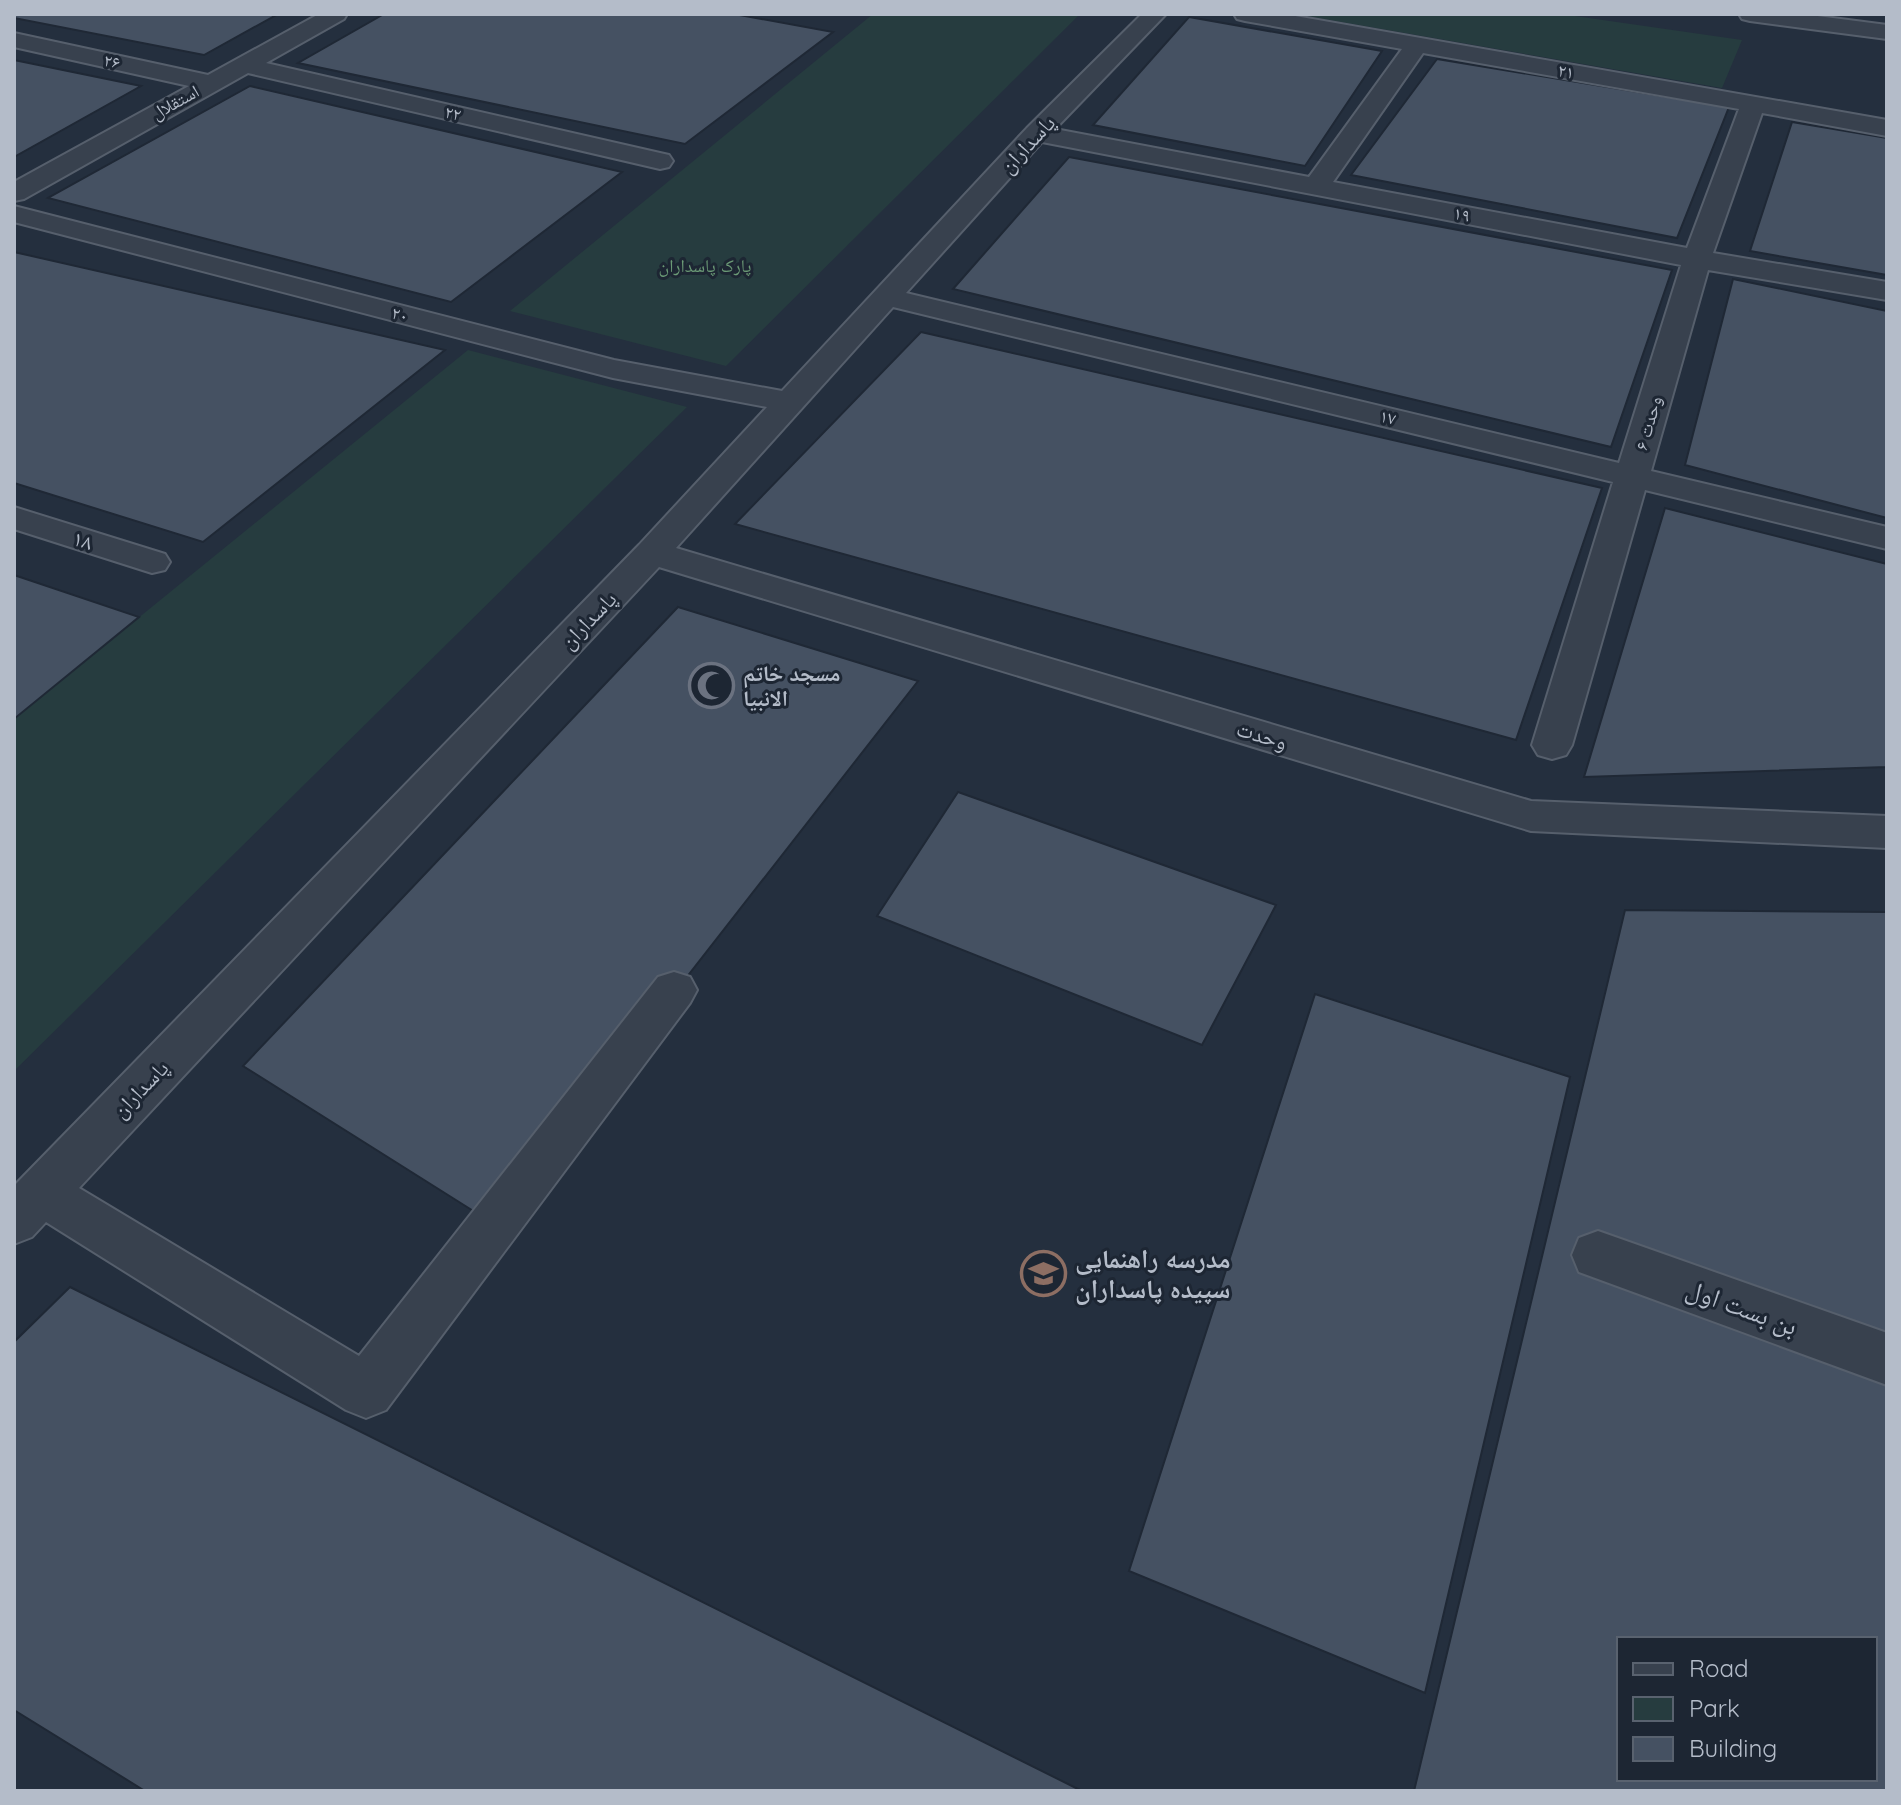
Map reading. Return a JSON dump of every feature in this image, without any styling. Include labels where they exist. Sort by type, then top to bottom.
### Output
[{"type":"street","name":"استقلال","points":[[14,193],[336,14]]},
{"type":"street","name":"پاسداران","points":[[28,1206],[652,553],[1036,133],[1155,14]]},
{"type":"street","name":"۲۱","points":[[1245,14],[1887,128]]},
{"type":"street","points":[[1750,14],[1887,32]]},
{"type":"street","name":"۲۶","points":[[14,40],[210,83]]},
{"type":"street","points":[[1317,185],[1417,45]]},
{"type":"street","name":"۲۲","points":[[245,65],[660,161]]},
{"type":"street","name":"وحدت ۶","points":[[1552,745],[1697,259],[1753,104]]},
{"type":"street","name":"۱۹","points":[[1036,133],[1697,259],[1887,291]]},
{"type":"street","name":"۲۰","points":[[14,214],[613,369],[789,402]]},
{"type":"street","name":"۱۷","points":[[888,297],[1887,538]]},
{"type":"street","name":"۱۸","points":[[14,518],[152,562]]},
{"type":"street","name":"وحدت","points":[[652,553],[1531,816],[1887,832]]},
{"type":"street","points":[[28,1206],[366,1391],[674,990]]},
{"type":"street","name":"بن بست اول","points":[[1598,1255],[1887,1359]]},
{"type":"green space","name":"پارک پاسداران","points":[[873,14],[1080,14],[726,366],[510,311]]},
{"type":"green space","points":[[1295,14],[1561,14],[1742,40],[1722,88]]},
{"type":"green space","points":[[468,350],[687,407],[14,1071],[14,719]]},
{"type":"building","points":[[14,14],[278,14],[204,55],[14,18]]},
{"type":"building","points":[[384,14],[734,14],[833,32],[685,144],[298,63]]},
{"type":"building","points":[[1189,17],[1382,51],[1305,166],[1093,125]]},
{"type":"building","points":[[1437,59],[1729,107],[1677,238],[1351,175]]},
{"type":"building","points":[[14,60],[141,86],[14,157]]},
{"type":"building","points":[[250,86],[622,172],[451,302],[48,198]]},
{"type":"building","points":[[1792,122],[1887,138],[1887,275],[1750,251]]},
{"type":"building","points":[[1069,157],[1672,270],[1611,447],[953,289]]},
{"type":"building","points":[[14,252],[445,350],[203,542],[14,483]]},
{"type":"building","points":[[1733,279],[1887,311],[1887,518],[1685,465]]},
{"type":"building","points":[[921,332],[1602,488],[1516,740],[735,524]]},
{"type":"building","points":[[1665,508],[1887,564],[1887,767],[1584,777]]},
{"type":"building","points":[[14,575],[139,617],[14,719]]},
{"type":"building","points":[[678,607],[918,681],[494,1224],[243,1066]]},
{"type":"building","points":[[958,792],[1276,905],[1202,1045],[877,916]]},
{"type":"building","points":[[1625,910],[1887,912],[1887,1791],[1414,1791]]},
{"type":"building","points":[[1315,994],[1570,1077],[1425,1693],[1129,1571]]},
{"type":"building","points":[[70,1287],[1082,1791],[145,1791],[14,1710],[14,1342]]},
{"type":"place","name":"مسجد خاتم الانبیا","points":[[712,686]]},
{"type":"place","name":"مدرسه راهنمایی سپیده پاسداران","points":[[1044,1273]]}]
